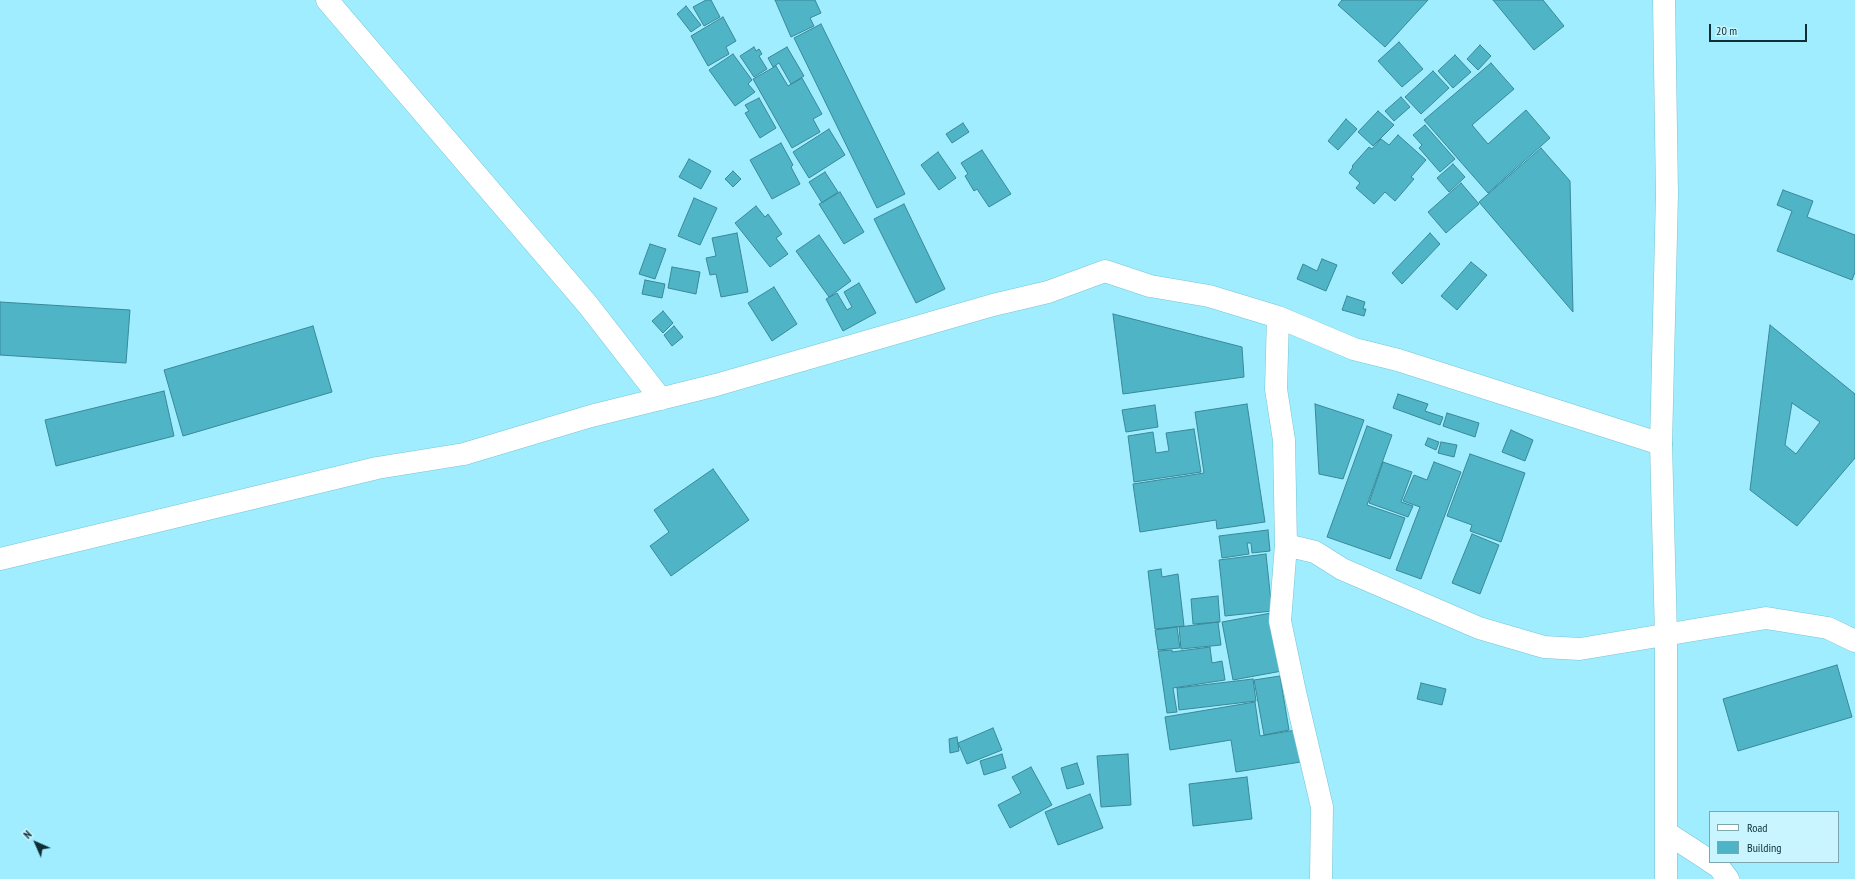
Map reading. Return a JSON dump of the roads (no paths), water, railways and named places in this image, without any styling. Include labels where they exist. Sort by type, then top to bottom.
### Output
[{"type":"street","points":[[327,0],[588,305],[661,399]]},
{"type":"street","points":[[1664,0],[1668,194],[1661,444],[1666,635],[1666,879]]},
{"type":"street","points":[[0,559],[377,468],[464,454],[591,416],[716,385],[993,305],[1048,292],[1105,271],[1150,286],[1209,296],[1278,318],[1354,350],[1398,360],[1661,444]]},
{"type":"street","points":[[1278,318],[1276,389],[1284,440],[1286,546],[1280,621],[1322,807],[1321,879]]},
{"type":"street","points":[[1286,546],[1315,552],[1342,570],[1479,628],[1544,647],[1580,649],[1766,618],[1828,628],[1855,641]]},
{"type":"street","points":[[1667,833],[1709,861]]},
{"type":"street","points":[[1713,863],[1719,867],[1728,879]]}]
